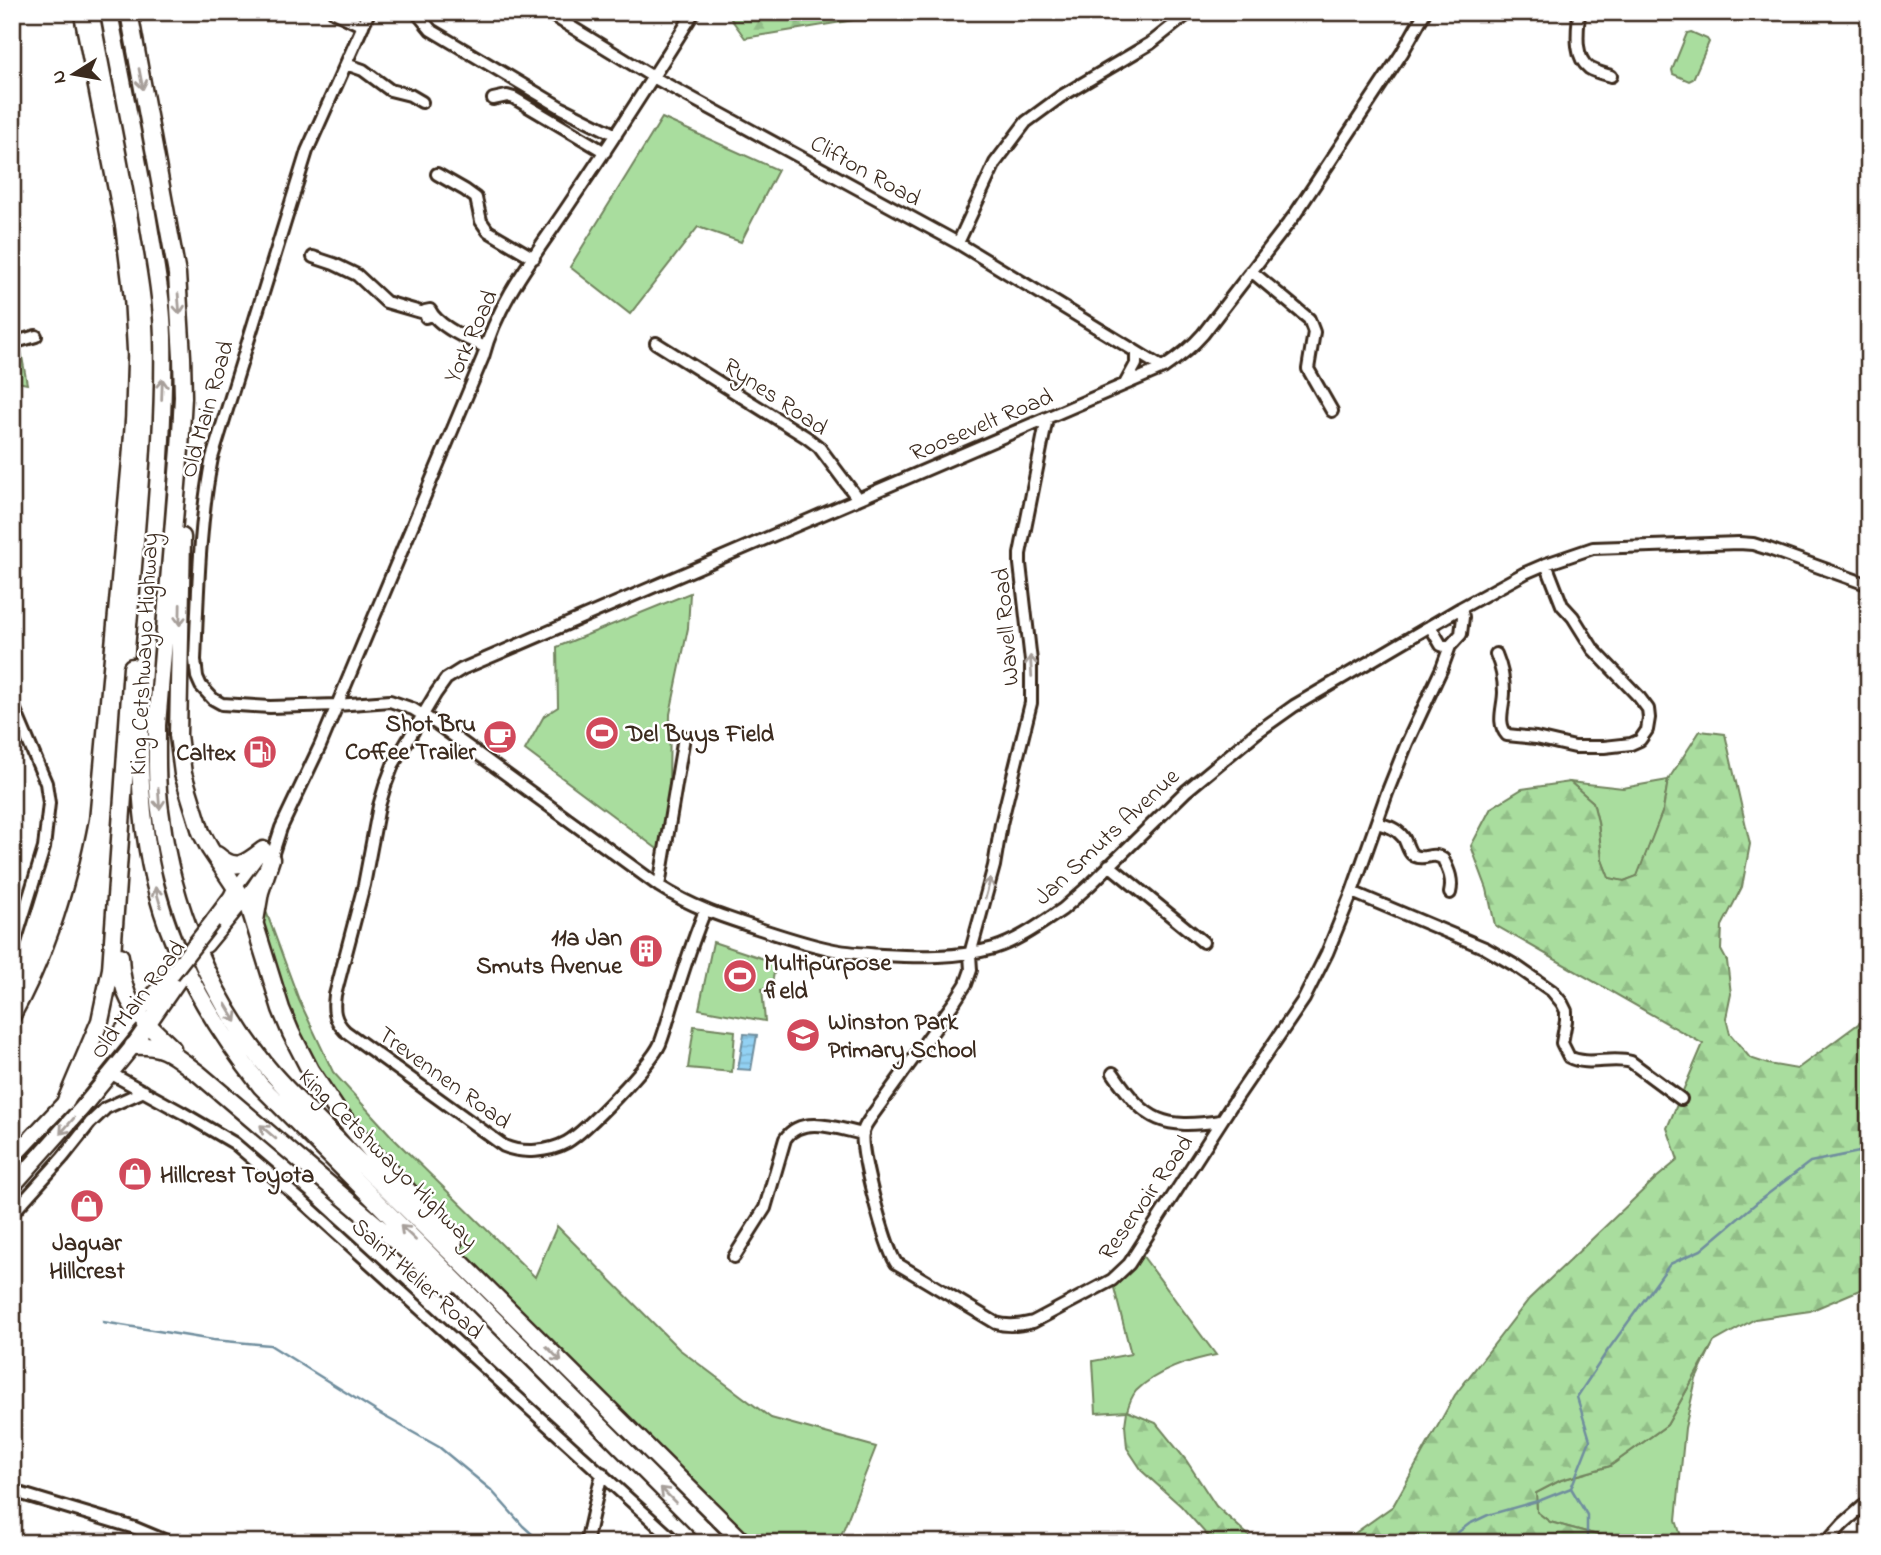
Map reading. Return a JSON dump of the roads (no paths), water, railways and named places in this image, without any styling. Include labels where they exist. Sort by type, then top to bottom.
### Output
[{"type":"highway","name":"King Cetshwayo Highway","points":[[109,12],[145,202],[161,306],[163,389],[157,505],[141,681],[139,770],[148,853],[169,931],[218,1027],[261,1086],[717,1543]]},
{"type":"highway","name":"King Cetshwayo Highway","points":[[129,12],[177,274],[183,397],[157,726],[157,761],[164,838],[187,926],[208,974],[233,1019],[273,1074],[744,1543]]},
{"type":"highway","points":[[180,449],[183,481],[178,734],[183,774],[196,818],[209,849],[240,893],[255,923],[281,1009],[310,1070],[373,1153],[468,1257],[505,1306]]},
{"type":"highway","points":[[66,1101],[100,1021],[111,969],[132,667],[159,457]]},
{"type":"highway","points":[[209,849],[224,862],[233,865],[267,855],[255,923]]},
{"type":"highway","points":[[116,887],[121,976],[126,996],[142,1019],[199,1074],[422,1264],[508,1333]]},
{"type":"highway","points":[[133,1046],[150,1045],[163,1048],[199,1074]]},
{"type":"main road","name":"Old Main Road","points":[[12,1158],[142,1019],[215,926],[231,897],[240,893]]},
{"type":"main road","name":"Old Main Road","points":[[12,1187],[133,1046],[142,1019]]},
{"type":"street","points":[[334,12],[363,26]]},
{"type":"street","name":"Old Main Road","points":[[240,893],[267,855],[281,828],[337,705],[270,707],[222,704],[201,687],[195,660],[205,491],[215,447],[302,167],[369,12]]},
{"type":"street","name":"Clifton Road","points":[[547,12],[653,77],[958,243],[1163,368]]},
{"type":"street","name":"York Road","points":[[337,705],[494,326],[534,258],[694,12]]},
{"type":"street","points":[[958,243],[995,163],[1026,122],[1060,97],[1151,43],[1190,12]]},
{"type":"street","name":"Roosevelt Road","points":[[424,714],[436,693],[452,674],[1163,368],[1187,352],[1294,216],[1402,53],[1425,12]]},
{"type":"street","points":[[1579,12],[1577,34],[1582,58],[1589,68],[1611,76]]},
{"type":"street","points":[[417,13],[431,30],[562,108],[616,135]]},
{"type":"street","points":[[346,64],[363,71],[390,90],[410,95],[422,102]]},
{"type":"street","points":[[493,99],[506,96],[514,98],[605,152]]},
{"type":"street","points":[[437,174],[476,198],[481,222],[488,231],[534,258]]},
{"type":"street","points":[[313,257],[357,275],[386,302],[428,314],[485,347]]},
{"type":"street","points":[[1251,271],[1309,319],[1314,332],[1308,369],[1332,411]]},
{"type":"street","points":[[12,340],[19,341],[36,336]]},
{"type":"street","name":"Rynes Road","points":[[656,343],[819,447],[858,499]]},
{"type":"street","points":[[1125,384],[1136,364],[1136,352]]},
{"type":"street","name":"Wavell Road","points":[[970,954],[994,866],[1001,824],[1031,703],[1032,670],[1020,554],[1047,418]]},
{"type":"street","name":"Jan Smuts Avenue","points":[[337,705],[390,701],[424,714],[659,886],[680,900],[705,911],[833,950],[900,956],[970,954],[1003,945],[1063,908],[1186,791],[1256,733],[1294,706],[1461,608],[1546,564],[1594,548],[1611,546],[1746,544],[1769,549],[1869,585]]},
{"type":"street","points":[[1496,654],[1503,679],[1501,727],[1507,735],[1584,747],[1631,744],[1643,737],[1649,722],[1646,705],[1593,649],[1573,617],[1562,606],[1546,564]]},
{"type":"street","name":"Reservoir Road","points":[[863,1134],[882,1227],[896,1263],[996,1323],[1020,1325],[1033,1322],[1112,1280],[1129,1264],[1304,999],[1327,953],[1352,892],[1407,743],[1450,646],[1461,634],[1461,608]]},
{"type":"street","points":[[1430,626],[1441,645],[1450,646]]},
{"type":"street","points":[[12,703],[46,783],[49,813],[44,848],[12,952]]},
{"type":"street","points":[[305,705],[318,711],[328,724]]},
{"type":"street","name":"Trevennen Road","points":[[424,714],[393,765],[384,786],[364,885],[335,995],[334,1012],[345,1031],[449,1108],[504,1146],[516,1150],[555,1147],[569,1141],[626,1086],[656,1050],[705,911]]},
{"type":"street","points":[[659,886],[684,737]]},
{"type":"street","points":[[1377,823],[1396,830],[1413,856],[1417,858],[1434,855],[1443,859],[1451,878],[1450,893]]},
{"type":"street","points":[[1109,865],[1203,942]]},
{"type":"street","points":[[1352,892],[1495,953],[1552,991],[1562,1003],[1566,1012],[1562,1043],[1569,1057],[1583,1062],[1631,1062],[1681,1099]]},
{"type":"street","points":[[734,1257],[765,1208],[785,1139],[791,1131],[808,1125],[863,1134],[871,1117],[966,984],[971,970],[970,954]]},
{"type":"street","name":"Saint Helier Road","points":[[110,1073],[234,1143],[303,1202],[677,1543]]},
{"type":"street","points":[[1113,1073],[1151,1115],[1161,1121],[1192,1125],[1222,1121]]},
{"type":"street","points":[[12,1214],[106,1108],[144,1091]]},
{"type":"street","points":[[586,1543],[602,1473]]},
{"type":"street","points":[[12,1490],[135,1528],[171,1543]]},
{"type":"street","points":[[1826,1543],[1869,1501]]},
{"type":"water","points":[[744,1034],[757,1035],[751,1070],[738,1069]]},
{"type":"waterway","points":[[1444,1543],[1469,1524],[1488,1515],[1541,1500],[1571,1488],[1590,1440],[1577,1397],[1670,1264],[1701,1250],[1810,1162],[1869,1150]]},
{"type":"waterway","points":[[103,1322],[213,1340],[270,1345],[439,1447],[491,1490],[542,1543]]},
{"type":"waterway","points":[[1571,1488],[1587,1515],[1587,1543]]},
{"type":"railway","points":[[12,1034],[39,982],[60,929],[69,903],[89,818],[125,417],[127,355],[115,228],[73,12]]},
{"type":"place","name":"Del Buys Field","points":[[602,733]]},
{"type":"place","name":"Shot Bru Coffee Trailer","points":[[500,737]]},
{"type":"place","name":"Caltex","points":[[260,752]]},
{"type":"place","name":"11a Jan Smuts Avenue","points":[[646,951]]},
{"type":"place","name":"Multipurpose field","points":[[740,976]]},
{"type":"place","name":"Winston Park Primary School","points":[[803,1035]]},
{"type":"place","name":"Hillcrest Toyota","points":[[135,1174]]},
{"type":"place","name":"Jaguar Hillcrest","points":[[87,1206]]}]
